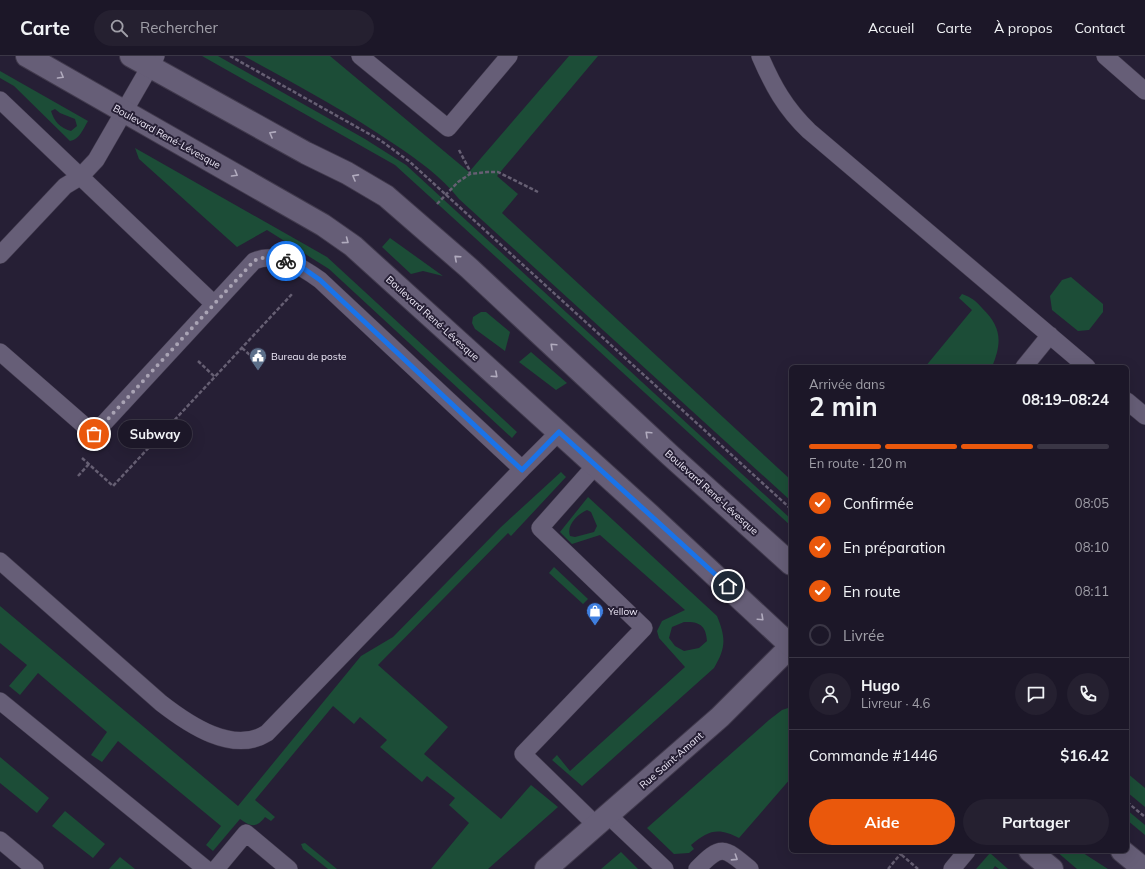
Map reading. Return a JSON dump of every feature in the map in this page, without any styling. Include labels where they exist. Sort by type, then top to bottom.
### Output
[{"type":"main road","name":"Boulevard René-Lévesque","points":[[27,56],[302,213],[340,236],[353,246],[559,432],[789,644]]},
{"type":"main road","name":"Boulevard René-Lévesque","points":[[131,56],[153,62],[306,153],[347,173],[386,196],[469,268],[671,456],[789,562]]},
{"type":"main road","name":"Rue Saint-Amant","points":[[546,869],[720,717],[789,648]]},
{"type":"main road","points":[[1032,853],[1052,869]]},
{"type":"main road","points":[[1124,853],[1144,869]]},
{"type":"lane","points":[[360,56],[448,128],[509,56]]},
{"type":"lane","points":[[760,56],[780,97],[794,117],[1085,365]]},
{"type":"lane","points":[[1105,56],[1145,91]]},
{"type":"lane","points":[[0,255],[65,186],[80,177],[96,160],[153,62]]},
{"type":"lane","points":[[0,100],[214,304]]},
{"type":"lane","points":[[0,352],[94,434],[254,261],[260,258],[282,259],[300,266],[320,280],[522,470]]},
{"type":"lane","points":[[1026,365],[1050,335]]},
{"type":"lane","points":[[1129,402],[1145,416]]},
{"type":"lane","points":[[0,561],[180,718],[198,729],[218,736],[236,740],[257,739],[272,727],[559,432]]},
{"type":"lane","points":[[595,466],[540,528],[644,628],[523,754],[602,820],[665,869]]},
{"type":"lane","points":[[0,701],[206,869]]},
{"type":"lane","points":[[216,869],[246,833],[289,869]]},
{"type":"lane","points":[[0,840],[35,869]]},
{"type":"lane","points":[[697,869],[711,854],[719,851],[737,858],[750,869]]},
{"type":"lane","points":[[952,869],[965,853]]},
{"type":"path","points":[[230,56],[380,140],[410,162],[789,507]]},
{"type":"path","points":[[435,207],[458,182],[470,174],[498,172],[538,192]]},
{"type":"path","points":[[242,348],[251,356]]},
{"type":"path","points":[[165,431],[175,440]]},
{"type":"path","points":[[78,476],[88,464]]},
{"type":"path","points":[[1129,804],[1145,817]]},
{"type":"path","points":[[888,869],[900,854],[918,869]]},
{"type":"green space","points":[[202,56],[218,56],[365,139],[406,165],[789,517],[789,524],[395,165]]},
{"type":"green space","points":[[244,56],[330,56],[469,172],[569,56],[598,56],[497,176],[518,194],[502,213],[789,478],[789,499],[459,199],[445,183],[429,169],[376,132],[320,98]]},
{"type":"green space","points":[[0,71],[88,121],[81,133],[70,141],[14,86],[0,78]],"holes":[[[55,109],[60,113],[75,119],[77,126],[71,131],[61,126],[56,121],[51,111]]]},
{"type":"green space","points":[[135,148],[327,257],[517,432],[512,438],[329,269],[267,230],[237,247],[139,159]]},
{"type":"green space","points":[[390,238],[443,276],[423,271],[411,274],[382,247]]},
{"type":"green space","points":[[1071,277],[1103,304],[1103,312],[1089,330],[1078,331],[1052,310],[1050,296],[1062,280]]},
{"type":"green space","points":[[962,294],[978,303],[989,315],[997,329],[999,343],[993,365],[927,365],[972,310],[959,298]]},
{"type":"green space","points":[[481,312],[486,312],[510,332],[505,351],[475,329],[472,323],[473,317]]},
{"type":"green space","points":[[531,352],[567,383],[556,390],[519,362]]},
{"type":"green space","points":[[561,472],[566,477],[511,536],[508,533],[378,665],[448,727],[424,754],[501,819],[531,785],[558,807],[488,869],[431,869],[469,823],[449,805],[455,798],[427,776],[422,782],[380,747],[387,740],[360,717],[354,724],[333,706],[255,800],[275,817],[271,821],[265,817],[256,825],[250,825],[240,819],[213,851],[206,845],[221,826],[118,741],[102,762],[91,755],[107,732],[38,673],[20,695],[9,686],[27,665],[0,643],[0,606],[238,806],[361,656],[393,637],[501,527]]},
{"type":"green space","points":[[588,497],[717,616],[723,637],[723,649],[714,668],[582,786],[552,760],[557,755],[570,771],[685,667],[659,638],[657,631],[662,621],[685,610],[600,535],[572,544],[560,532]],"holes":[[[587,510],[591,512],[597,526],[594,532],[575,537],[570,536],[569,532],[571,524],[580,514]],[[684,622],[694,622],[704,628],[707,641],[699,648],[684,651],[675,646],[669,638],[672,627]]]},
{"type":"green space","points":[[554,567],[588,599],[583,604],[549,573]]},
{"type":"green space","points":[[789,708],[789,780],[739,838],[720,831],[708,833],[691,845],[694,849],[689,853],[674,854],[647,828],[782,710]]},
{"type":"green space","points":[[0,757],[49,798],[37,813],[0,783]]},
{"type":"green space","points":[[1129,775],[1145,788],[1145,807],[1129,794]]},
{"type":"green space","points":[[65,811],[105,844],[93,858],[52,826]]},
{"type":"green space","points":[[1129,812],[1145,825],[1145,835],[1129,822]]},
{"type":"green space","points":[[305,843],[337,869],[328,869],[303,849],[301,844]]},
{"type":"green space","points":[[621,852],[638,869],[601,869]]},
{"type":"green space","points":[[990,853],[1008,869],[999,869],[995,866],[993,869],[976,869]]},
{"type":"green space","points":[[1058,853],[1083,853],[1108,869],[1077,869]]},
{"type":"green space","points":[[120,857],[135,869],[109,869]]},
{"type":"way so far","points":[[94,434],[254,261],[260,258],[282,259],[286,261]]},
{"type":"place","name":"Bureau de poste","points":[[258,371]]},
{"type":"place","name":"Subway","points":[[94,434]]},
{"type":"place","name":"Yellow","points":[[595,626]]},
{"type":"route","points":[[286,261],[300,266],[320,280],[522,470],[559,432],[728,586]]}]
